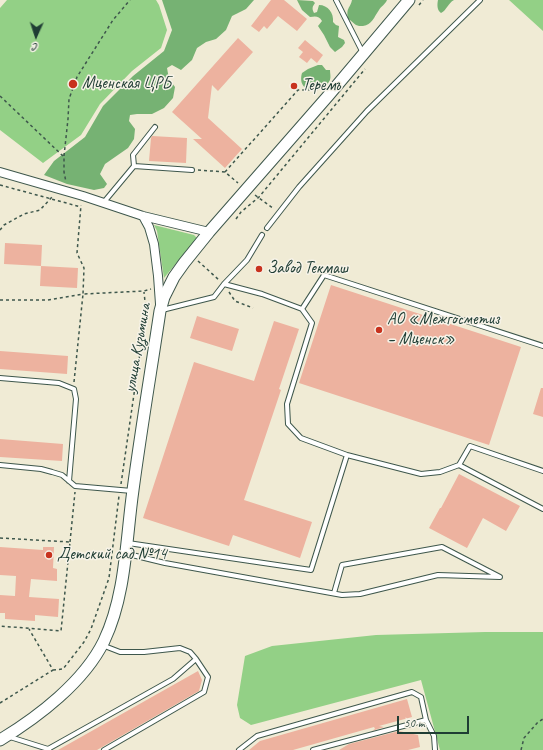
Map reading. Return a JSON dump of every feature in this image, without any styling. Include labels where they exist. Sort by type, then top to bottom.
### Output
[{"type":"main road","name":"улица Кузьмина","points":[[4,738],[17,730],[65,691],[92,660],[101,645],[112,619],[119,593],[126,548],[132,491],[160,311],[164,297],[174,277],[209,232],[328,96],[409,0]]},
{"type":"street","points":[[0,172],[104,202],[143,216],[209,232]]},
{"type":"street","points":[[143,216],[149,227],[154,244],[160,311]]},
{"type":"lane","points":[[336,0],[363,54]]},
{"type":"lane","points":[[267,228],[299,187],[367,112],[480,0]]},
{"type":"lane","points":[[104,202],[134,166],[133,155],[155,127]]},
{"type":"lane","points":[[134,166],[192,170]]},
{"type":"lane","points":[[160,311],[214,297],[247,260],[262,235]]},
{"type":"lane","points":[[302,308],[324,275],[543,346]]},
{"type":"lane","points":[[224,284],[262,294],[302,308],[312,323],[286,404],[288,424],[301,438],[348,454],[421,474],[440,472],[459,465],[470,446],[543,471]]},
{"type":"lane","points":[[0,378],[59,383],[74,389],[76,399],[69,481]]},
{"type":"lane","points":[[126,548],[311,570],[348,454]]},
{"type":"lane","points":[[459,465],[543,509]]},
{"type":"lane","points":[[0,466],[41,469],[62,475],[75,486],[132,491]]},
{"type":"lane","points":[[126,548],[165,563],[334,594],[342,595],[360,594],[438,574],[500,578],[442,547],[342,565],[334,594]]},
{"type":"lane","points":[[101,645],[120,652],[144,652],[180,648],[190,652],[208,677],[204,692],[104,750]]},
{"type":"lane","points":[[4,738],[48,750],[173,679],[196,659]]},
{"type":"lane","points":[[239,750],[257,736],[412,692],[421,697],[426,720],[434,736],[435,750]]},
{"type":"lane","points":[[313,750],[426,720]]},
{"type":"path","points":[[0,230],[4,225],[24,214],[40,210],[50,198],[67,185],[64,172],[64,157],[69,99],[77,77],[113,20],[130,0]]},
{"type":"path","points":[[225,172],[298,90],[320,90],[338,102]]},
{"type":"path","points":[[0,96],[64,157]]},
{"type":"path","points":[[0,185],[81,207]]},
{"type":"path","points":[[0,300],[48,300],[83,294],[84,268],[77,253],[83,196]]},
{"type":"path","points":[[0,626],[60,631],[75,486]]},
{"type":"path","points":[[0,538],[70,542]]},
{"type":"path","points":[[0,703],[53,670],[29,629]]},
{"type":"path","points":[[521,750],[524,738],[538,722],[543,719]]},
{"type":"green space","name":"Мценская ЦРБ","points":[[7,0],[156,0],[167,30],[161,48],[132,71],[100,104],[81,135],[43,163],[0,130],[0,8]]},
{"type":"green space","points":[[162,0],[254,0],[246,9],[232,16],[226,30],[216,39],[206,42],[197,48],[192,60],[181,70],[172,65],[167,68],[169,79],[175,87],[173,98],[164,108],[152,114],[130,115],[129,121],[135,129],[134,139],[128,148],[105,164],[100,174],[107,184],[104,188],[94,190],[67,184],[44,175],[54,161],[85,137],[103,106],[133,76],[164,51],[172,30]]},
{"type":"green space","points":[[297,0],[313,1],[315,3],[313,6],[314,13],[317,12],[319,5],[325,6],[330,10],[333,22],[339,26],[338,37],[344,40],[345,43],[342,47],[335,52],[330,47],[318,26],[322,21],[321,19],[314,16],[310,17],[302,10]]},
{"type":"green space","points":[[352,0],[387,0],[369,24],[359,26],[348,19],[348,10]]},
{"type":"green space","points":[[438,0],[454,0],[441,13],[437,4]]},
{"type":"green space","points":[[509,0],[543,0],[543,31]]},
{"type":"green space","points":[[318,65],[322,65],[326,70],[330,70],[330,80],[327,85],[322,88],[311,90],[303,85],[301,80],[302,73]]},
{"type":"green space","points":[[154,225],[194,235],[197,238],[164,278],[157,231]]},
{"type":"green space","points":[[543,632],[543,750],[440,750],[421,680],[251,725],[240,718],[237,705],[245,656],[272,646],[376,635]]},
{"type":"building","points":[[271,0],[284,0],[307,19],[297,31],[278,16],[267,29],[264,26],[259,32],[251,26]]},
{"type":"building","points":[[238,38],[253,52],[218,91],[212,85],[208,118],[242,149],[225,168],[193,139],[202,139],[172,112]]},
{"type":"building","points":[[305,40],[323,55],[317,63],[311,58],[307,63],[299,57],[303,52],[298,48]]},
{"type":"building","points":[[152,136],[187,138],[186,163],[149,161]]},
{"type":"building","points":[[5,243],[42,245],[41,266],[4,264]]},
{"type":"building","points":[[41,266],[78,268],[77,288],[40,286]]},
{"type":"building","points":[[331,285],[521,347],[489,445],[299,383]]},
{"type":"building","points":[[197,316],[239,329],[232,351],[190,338]]},
{"type":"building","points":[[274,321],[299,329],[279,389],[281,390],[244,500],[312,522],[300,558],[233,535],[229,546],[143,518],[194,362],[254,381]]},
{"type":"building","points":[[0,351],[68,356],[67,374],[0,369]]},
{"type":"building","points":[[541,388],[543,388],[543,417],[533,414]]},
{"type":"building","points":[[0,439],[63,444],[62,461],[0,457]]},
{"type":"building","points":[[459,474],[520,506],[506,531],[483,518],[467,548],[429,528]]},
{"type":"building","points":[[0,547],[43,550],[43,547],[54,547],[53,568],[57,569],[57,581],[31,579],[29,597],[59,599],[58,617],[35,615],[35,621],[5,619],[5,613],[0,613],[0,595],[15,596],[16,576],[0,575]]},
{"type":"building","points":[[198,671],[202,680],[199,691],[97,750],[58,750]]},
{"type":"building","points":[[407,699],[412,717],[379,726],[384,727],[372,731],[375,729],[374,727],[293,750],[249,750],[260,741]]},
{"type":"building","points":[[399,731],[418,735],[420,747],[408,750],[339,750],[349,744]]},
{"type":"place","name":"Мценская ЦРБ","points":[[73,84]]},
{"type":"place","name":"Теремъ","points":[[294,86]]},
{"type":"place","name":"Завод Текмаш","points":[[259,269]]},
{"type":"place","name":"АО «Межгосметиз – Мценск»","points":[[379,330]]},
{"type":"place","name":"Детский сад №14","points":[[49,555]]}]
